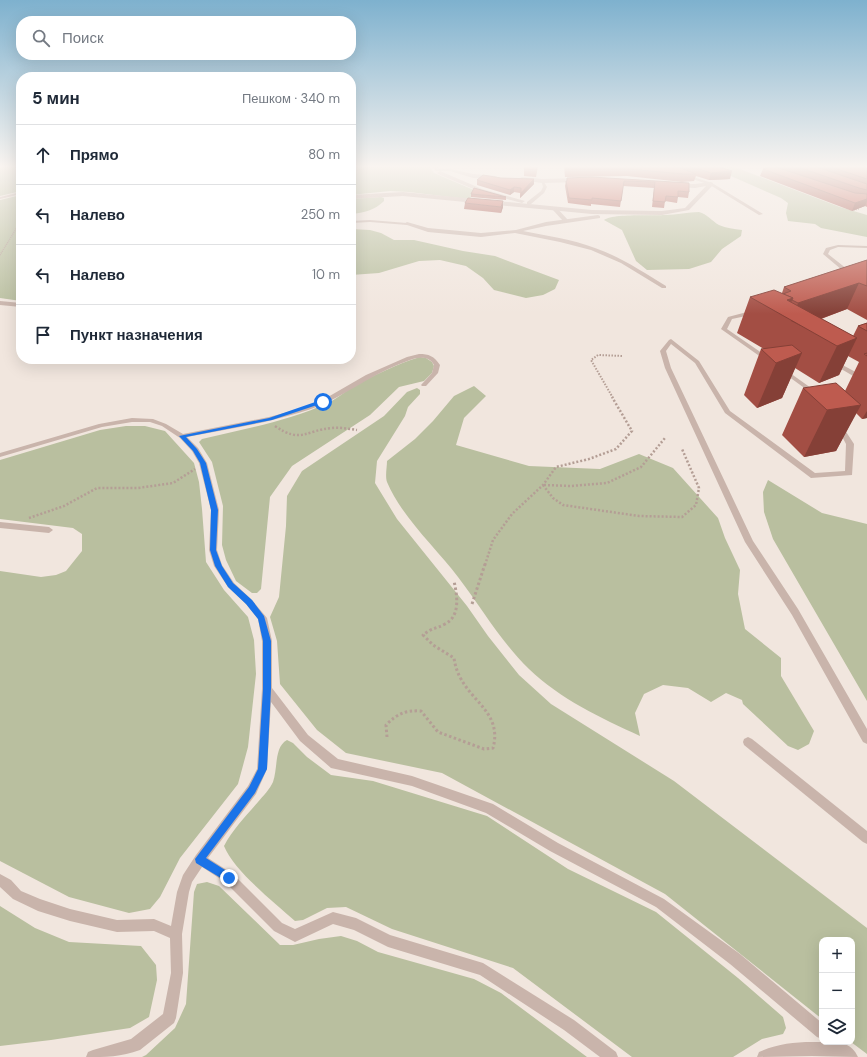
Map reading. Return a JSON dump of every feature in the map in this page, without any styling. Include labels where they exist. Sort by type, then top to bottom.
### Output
[{"type":"street","points":[[407,224],[428,230],[480,235],[515,231],[566,221],[611,215]]},
{"type":"street","points":[[515,231],[561,240],[602,253],[635,269],[664,288]]},
{"type":"lane","points":[[561,215],[566,221]]},
{"type":"lane","points":[[356,222],[370,221],[407,224]]},
{"type":"lane","points":[[856,278],[825,254],[828,249],[838,246],[867,247]]},
{"type":"lane","points":[[0,303],[16,305]]},
{"type":"lane","points":[[761,321],[747,314],[730,318],[724,329],[820,396]]},
{"type":"lane","points":[[837,420],[850,444],[849,473],[814,476],[727,412],[697,362],[671,341],[663,351],[668,368],[749,542],[795,612],[867,739]]},
{"type":"lane","points":[[182,436],[270,419],[323,402],[368,376],[409,358],[428,356],[434,360],[437,365],[436,373],[424,386]]},
{"type":"lane","points":[[829,359],[862,379],[867,380]]},
{"type":"lane","points":[[0,455],[101,425],[132,420],[151,420],[164,425],[182,436],[195,450],[203,463],[215,510],[213,550],[218,566],[231,585],[249,602],[262,618],[267,641],[267,689],[262,769],[252,790],[200,859],[187,879],[183,892],[176,934],[177,973],[169,1018],[135,1045],[93,1057]]},
{"type":"lane","points":[[0,525],[48,530]]},
{"type":"lane","points":[[267,689],[304,738],[335,764],[412,781],[488,808],[554,847],[660,903],[735,959],[819,1029]]},
{"type":"lane","points":[[748,742],[867,838]]},
{"type":"lane","points":[[200,859],[229,878],[278,927],[295,936],[333,918],[356,924],[388,941],[483,969],[570,1025],[612,1057]]},
{"type":"lane","points":[[0,880],[7,884],[17,894],[38,905],[70,915],[117,926],[154,925],[176,934]]},
{"type":"lane","points":[[764,1057],[772,1052],[812,1049],[842,1049]]},
{"type":"path","points":[[0,255],[16,229]]},
{"type":"path","points":[[472,604],[493,540],[512,514],[543,484],[556,467],[589,459],[616,449],[632,431],[591,360],[598,355],[623,356]]},
{"type":"path","points":[[270,419],[276,426],[292,437],[306,435],[330,428],[357,430]]},
{"type":"path","points":[[543,484],[571,486],[608,483],[641,467],[665,438]]},
{"type":"path","points":[[543,484],[553,498],[563,505],[593,511],[639,516],[682,517],[696,505],[699,488],[682,449]]},
{"type":"path","points":[[28,518],[64,506],[97,488],[138,488],[173,483],[203,463]]},
{"type":"path","points":[[387,737],[386,725],[396,715],[408,710],[421,711],[438,732],[484,749],[493,748],[496,736],[492,723],[459,678],[454,669],[454,658],[429,644],[423,634],[431,628],[446,624],[455,614],[457,596],[454,581]]},
{"type":"green space","points":[[0,215],[16,215],[16,300],[0,298]]},
{"type":"green space","points":[[707,215],[719,225],[727,228],[742,230],[741,236],[722,249],[711,262],[689,269],[647,270],[636,261],[622,230],[604,220],[616,216]]},
{"type":"green space","points":[[787,215],[867,215],[867,237],[821,228],[815,224],[788,221]]},
{"type":"green space","points":[[356,229],[370,230],[381,233],[394,240],[414,240],[463,251],[495,256],[559,280],[555,289],[543,295],[526,298],[494,290],[483,278],[466,266],[440,260],[419,261],[379,273],[356,275]]},
{"type":"green space","points":[[420,357],[426,358],[432,362],[434,366],[432,373],[424,381],[399,387],[370,415],[292,466],[270,497],[261,589],[257,593],[252,593],[236,581],[226,560],[222,545],[223,506],[212,462],[199,442],[202,439],[266,424],[313,409],[331,401],[351,388],[376,375],[402,363]]},
{"type":"green space","points":[[474,386],[486,396],[464,418],[456,445],[529,466],[600,469],[639,454],[673,468],[718,518],[725,538],[740,570],[738,594],[745,629],[781,658],[781,676],[814,731],[809,744],[798,750],[788,746],[743,704],[742,700],[726,693],[711,702],[688,688],[663,685],[644,694],[635,713],[640,736],[567,699],[541,680],[519,659],[500,636],[458,577],[401,507],[386,480],[387,461],[415,439],[433,421],[454,396]]},
{"type":"green space","points":[[417,388],[420,390],[420,394],[408,407],[405,416],[377,461],[375,483],[397,519],[467,606],[488,636],[519,675],[551,704],[674,781],[867,928],[867,1054],[855,1045],[855,937],[819,937],[819,1017],[665,894],[442,773],[346,753],[317,730],[280,684],[277,641],[270,617],[279,597],[286,526],[287,496],[302,471],[384,416],[407,392]]},
{"type":"green space","points":[[126,426],[145,426],[165,431],[194,463],[199,482],[206,562],[224,590],[248,617],[254,640],[256,674],[248,747],[238,784],[180,858],[160,897],[150,909],[129,913],[69,897],[0,861],[0,571],[41,577],[56,575],[66,571],[82,551],[82,534],[73,528],[0,519],[0,460],[100,430]]},
{"type":"green space","points":[[768,480],[822,513],[867,524],[867,701],[773,539],[764,512],[763,492]]},
{"type":"green space","points":[[287,740],[293,743],[307,757],[331,775],[373,781],[487,816],[568,869],[656,912],[738,978],[783,1017],[786,1028],[783,1034],[762,1039],[733,1057],[632,1057],[513,968],[392,929],[346,907],[327,908],[303,920],[295,921],[245,876],[229,856],[224,846],[236,828],[272,785],[275,776],[278,753],[283,743]]},
{"type":"green space","points":[[207,882],[219,886],[280,945],[293,945],[341,936],[357,941],[378,952],[474,979],[501,993],[587,1057],[142,1057],[175,1028],[186,1004],[194,892],[197,884]]},
{"type":"green space","points":[[0,906],[35,928],[69,942],[141,946],[156,965],[157,980],[149,1017],[130,1028],[0,1046]]},
{"type":"building","points":[[867,260],[867,286],[859,283],[798,303],[792,300],[793,298],[783,294],[791,291],[784,287]]},
{"type":"building","points":[[774,290],[793,298],[787,300],[857,338],[837,346],[750,297]]},
{"type":"building","points":[[867,323],[867,331],[858,326]]},
{"type":"building","points":[[792,345],[802,353],[776,363],[761,349]]},
{"type":"building","points":[[836,383],[861,405],[827,410],[803,388]]},
{"type":"route","points":[[229,878],[200,859],[252,790],[262,769],[267,689],[267,641],[262,618],[249,602],[231,585],[218,566],[213,550],[215,510],[203,463],[195,450],[182,436],[270,419],[323,402]]}]
